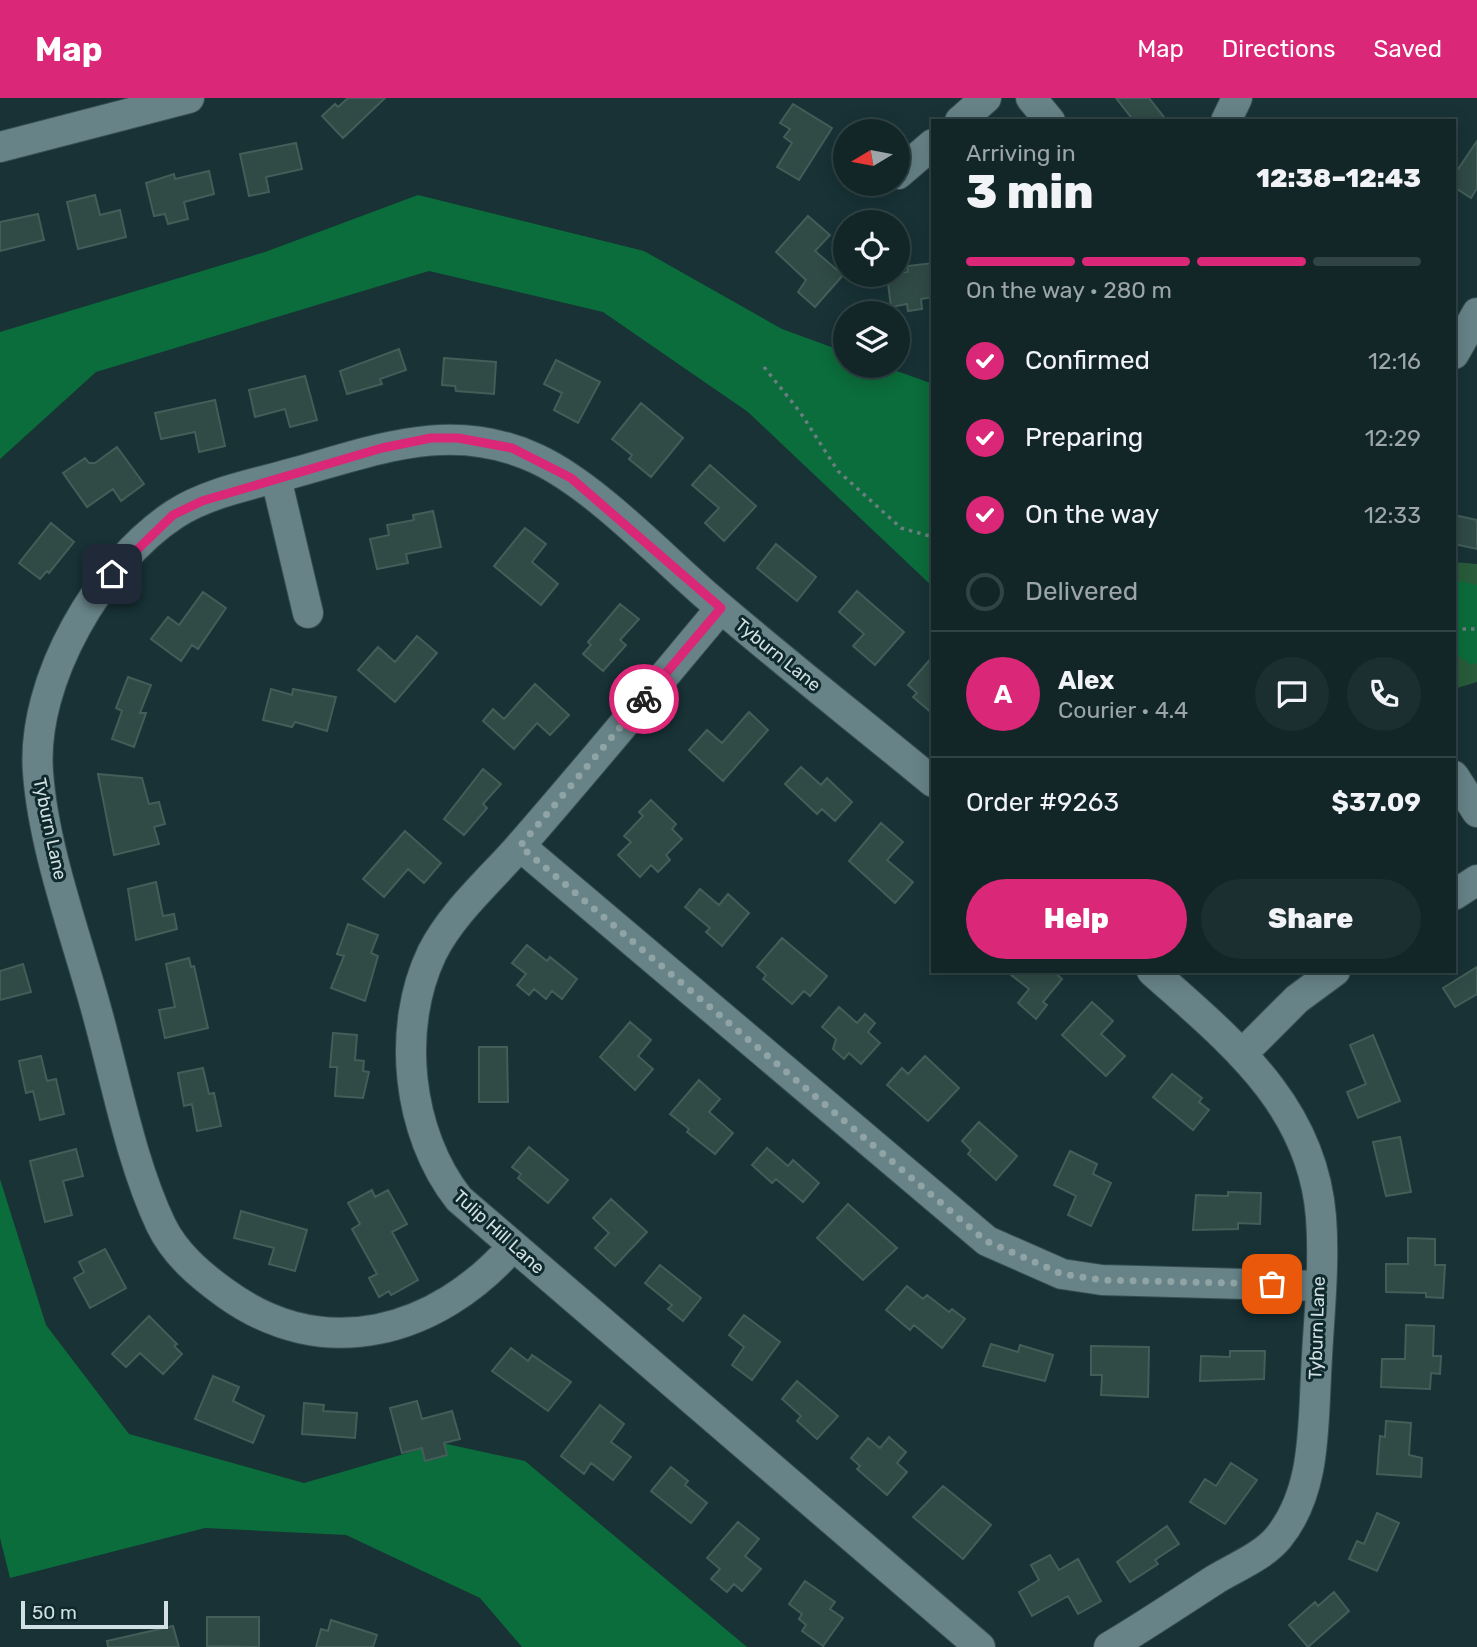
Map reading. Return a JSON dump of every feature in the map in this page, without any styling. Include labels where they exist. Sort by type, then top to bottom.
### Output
[{"type":"street","points":[[0,147],[189,98]]},
{"type":"street","points":[[962,119],[986,98]]},
{"type":"street","points":[[1031,98],[1048,119]]},
{"type":"street","points":[[1227,119],[1237,98]]},
{"type":"street","points":[[910,164],[931,146]]},
{"type":"street","points":[[1456,350],[1477,313]]},
{"type":"street","name":"Tyburn Lane","points":[[513,1247],[471,1288],[424,1316],[388,1328],[326,1333],[263,1315],[202,1276],[179,1252],[162,1228],[139,1166],[57,870],[41,801],[37,769],[47,694],[65,647],[88,607],[121,563],[173,515],[202,501],[276,478],[431,438],[458,438],[512,448],[571,478],[721,608],[931,780]]},
{"type":"street","points":[[276,478],[308,613]]},
{"type":"street","name":"Tulip Hill Lane","points":[[721,608],[520,846],[450,923],[433,951],[417,1002],[412,1039],[415,1101],[439,1169],[459,1199],[980,1647]]},
{"type":"street","points":[[1456,779],[1477,812]]},
{"type":"street","points":[[520,846],[986,1241],[1062,1274],[1102,1280],[1319,1286]]},
{"type":"street","points":[[1456,894],[1477,880]]},
{"type":"street","name":"Tyburn Lane","points":[[1108,1647],[1264,1550],[1287,1525],[1309,1471],[1321,1217],[1315,1178],[1301,1138],[1281,1102],[1243,1053],[1154,973]]},
{"type":"street","points":[[1243,1053],[1297,999],[1332,973]]},
{"type":"path","points":[[764,366],[800,412],[838,471],[901,528],[931,536]]},
{"type":"path","points":[[1456,629],[1477,629]]},
{"type":"green space","points":[[418,195],[644,251],[782,329],[833,348],[833,378],[910,378],[910,376],[931,383],[931,585],[748,412],[603,312],[429,271],[96,372],[0,459],[0,332],[265,252]]},
{"type":"green space","points":[[1456,562],[1477,564],[1477,682],[1456,688]]},
{"type":"green space","points":[[1456,580],[1477,585],[1477,663],[1471,665],[1456,654]]},
{"type":"green space","points":[[0,1179],[46,1325],[129,1434],[304,1483],[442,1443],[525,1461],[747,1647],[522,1647],[480,1598],[346,1535],[205,1528],[10,1578],[0,1538]]},
{"type":"building","points":[[348,98],[385,98],[343,138],[322,116],[335,104],[338,107]]},
{"type":"building","points":[[1116,98],[1149,98],[1165,119],[1132,119]]},
{"type":"building","points":[[793,104],[832,128],[799,180],[777,167],[792,143],[784,137],[790,129],[780,123]]},
{"type":"building","points":[[1477,141],[1477,188],[1471,198],[1456,188],[1456,172]]},
{"type":"building","points":[[296,143],[302,169],[266,177],[269,192],[249,196],[240,154]]},
{"type":"building","points":[[209,171],[214,194],[184,202],[188,219],[168,224],[165,214],[154,216],[146,183],[174,174],[175,179]]},
{"type":"building","points":[[95,195],[100,215],[120,210],[126,237],[78,249],[67,202]]},
{"type":"building","points":[[38,214],[44,240],[0,251],[0,222]]},
{"type":"building","points":[[808,216],[830,235],[815,251],[833,266],[833,286],[815,307],[798,292],[806,280],[776,252]]},
{"type":"building","points":[[931,263],[931,297],[921,299],[922,309],[910,311],[910,301],[890,301],[888,287],[910,287],[910,266]]},
{"type":"building","points":[[399,349],[406,370],[380,379],[382,384],[347,394],[340,371]]},
{"type":"building","points":[[444,358],[496,362],[494,394],[456,391],[455,386],[442,385]]},
{"type":"building","points":[[556,360],[600,382],[578,423],[554,410],[562,393],[544,384]]},
{"type":"building","points":[[305,376],[317,420],[290,427],[285,409],[255,417],[249,390]]},
{"type":"building","points":[[215,400],[225,446],[199,452],[195,432],[161,439],[155,413]]},
{"type":"building","points":[[641,403],[683,438],[651,477],[629,459],[632,455],[612,439]]},
{"type":"building","points":[[117,447],[144,484],[121,501],[113,489],[87,507],[63,473],[85,458],[89,463],[95,463]]},
{"type":"building","points":[[710,465],[756,506],[724,541],[705,523],[719,508],[692,485]]},
{"type":"building","points":[[433,511],[441,547],[406,554],[408,563],[377,569],[370,539],[389,535],[387,525],[414,520],[413,515]]},
{"type":"building","points":[[1456,515],[1477,520],[1477,549],[1456,544]]},
{"type":"building","points":[[51,523],[74,542],[49,573],[47,571],[40,579],[19,563]]},
{"type":"building","points":[[525,528],[546,544],[532,562],[558,584],[541,605],[494,566]]},
{"type":"building","points":[[776,544],[816,577],[797,601],[757,568]]},
{"type":"building","points":[[857,591],[904,632],[875,665],[853,646],[864,634],[839,612]]},
{"type":"building","points":[[203,592],[226,608],[198,649],[192,645],[181,661],[151,639],[168,617],[179,625]]},
{"type":"building","points":[[620,604],[639,619],[620,640],[626,645],[603,671],[583,654],[591,645],[588,642]]},
{"type":"building","points":[[417,636],[437,653],[395,702],[358,670],[378,647],[395,662]]},
{"type":"building","points":[[931,658],[931,712],[913,697],[917,693],[908,685]]},
{"type":"building","points":[[128,677],[151,685],[140,713],[146,713],[134,747],[112,739],[122,711],[116,708]]},
{"type":"building","points":[[535,684],[569,715],[550,735],[537,723],[514,749],[483,721],[493,709],[504,719]]},
{"type":"building","points":[[271,689],[292,695],[293,689],[336,697],[327,731],[295,722],[292,727],[263,720]]},
{"type":"building","points":[[749,712],[768,730],[723,781],[689,750],[707,730],[722,743]]},
{"type":"building","points":[[801,767],[821,785],[827,778],[852,802],[835,821],[822,809],[817,814],[785,784]]},
{"type":"building","points":[[483,769],[501,784],[483,804],[487,808],[464,835],[444,819]]},
{"type":"building","points":[[98,774],[142,778],[149,804],[159,802],[165,824],[154,827],[159,844],[114,855]]},
{"type":"building","points":[[651,800],[676,824],[672,829],[682,839],[666,855],[670,860],[658,872],[651,865],[640,877],[618,855],[631,842],[624,836],[643,816],[639,812]]},
{"type":"building","points":[[881,823],[903,842],[887,860],[913,882],[895,903],[849,861]]},
{"type":"building","points":[[405,831],[441,863],[424,883],[408,869],[384,897],[363,879]]},
{"type":"building","points":[[156,882],[163,916],[174,914],[177,929],[136,940],[128,889]]},
{"type":"building","points":[[700,889],[719,905],[728,894],[749,913],[722,946],[706,932],[710,928],[685,907]]},
{"type":"building","points":[[348,924],[378,935],[371,953],[378,956],[365,1001],[331,988],[344,956],[337,954]]},
{"type":"building","points":[[782,938],[827,976],[810,996],[804,991],[792,1004],[763,979],[766,975],[757,967]]},
{"type":"building","points":[[527,945],[547,961],[550,957],[577,979],[562,999],[552,991],[546,999],[534,989],[529,995],[517,985],[526,974],[512,963]]},
{"type":"building","points":[[189,958],[191,967],[194,966],[208,1028],[165,1038],[159,1010],[175,1007],[166,964]]},
{"type":"building","points":[[23,964],[31,992],[0,1000],[0,971]]},
{"type":"building","points":[[1477,967],[1477,994],[1455,1007],[1443,988]]},
{"type":"building","points":[[1009,973],[1055,973],[1062,979],[1043,1002],[1047,1005],[1036,1019],[1018,1003],[1029,989]]},
{"type":"building","points":[[1092,1002],[1113,1021],[1101,1034],[1125,1056],[1106,1076],[1062,1035]]},
{"type":"building","points":[[839,1007],[857,1023],[865,1014],[875,1023],[868,1032],[880,1043],[861,1064],[849,1053],[844,1059],[833,1049],[836,1039],[822,1027]]},
{"type":"building","points":[[630,1022],[651,1040],[638,1056],[653,1069],[635,1090],[600,1057]]},
{"type":"building","points":[[333,1033],[357,1035],[355,1060],[364,1061],[363,1071],[369,1072],[363,1098],[335,1096],[337,1067],[330,1067]]},
{"type":"building","points":[[1373,1035],[1400,1101],[1358,1118],[1347,1092],[1366,1084],[1350,1045]]},
{"type":"building","points":[[479,1047],[507,1047],[508,1102],[479,1102]]},
{"type":"building","points":[[41,1056],[47,1081],[56,1079],[64,1114],[40,1120],[33,1091],[26,1093],[19,1061]]},
{"type":"building","points":[[925,1056],[959,1088],[928,1121],[887,1085],[902,1068],[908,1074]]},
{"type":"building","points":[[203,1068],[209,1094],[214,1093],[221,1126],[197,1131],[192,1104],[184,1106],[178,1073]]},
{"type":"building","points":[[1172,1074],[1202,1098],[1199,1102],[1209,1110],[1193,1130],[1153,1097]]},
{"type":"building","points":[[699,1080],[720,1099],[709,1112],[733,1133],[715,1154],[687,1132],[689,1129],[670,1114]]},
{"type":"building","points":[[979,1122],[1017,1156],[996,1180],[968,1154],[971,1150],[962,1141]]},
{"type":"building","points":[[1400,1137],[1411,1192],[1386,1196],[1373,1142]]},
{"type":"building","points":[[529,1147],[568,1180],[548,1203],[518,1178],[521,1174],[512,1167]]},
{"type":"building","points":[[767,1148],[788,1166],[793,1160],[819,1183],[803,1202],[776,1179],[772,1183],[752,1165]]},
{"type":"building","points":[[76,1149],[83,1176],[63,1181],[72,1215],[45,1222],[30,1161]]},
{"type":"building","points":[[1070,1151],[1097,1164],[1093,1174],[1111,1183],[1091,1226],[1068,1215],[1076,1196],[1054,1185]]},
{"type":"building","points":[[372,1190],[375,1197],[388,1190],[407,1224],[392,1232],[418,1280],[391,1295],[389,1291],[379,1297],[369,1278],[377,1274],[352,1229],[360,1224],[348,1203]]},
{"type":"building","points":[[1228,1192],[1261,1193],[1260,1224],[1238,1223],[1238,1229],[1193,1230],[1196,1195],[1228,1196]]},
{"type":"building","points":[[611,1199],[647,1232],[615,1266],[595,1248],[609,1233],[593,1218]]},
{"type":"building","points":[[848,1204],[897,1248],[863,1280],[817,1238]]},
{"type":"building","points":[[241,1211],[307,1230],[295,1271],[269,1264],[274,1248],[234,1238]]},
{"type":"building","points":[[1408,1238],[1435,1239],[1435,1265],[1445,1265],[1443,1298],[1426,1297],[1426,1293],[1386,1292],[1386,1264],[1408,1264]]},
{"type":"building","points":[[105,1249],[126,1288],[90,1308],[74,1278],[84,1272],[79,1262]]},
{"type":"building","points":[[660,1265],[701,1298],[683,1321],[668,1309],[672,1305],[645,1283]]},
{"type":"building","points":[[907,1286],[923,1299],[927,1295],[949,1312],[952,1309],[965,1319],[942,1348],[914,1325],[910,1330],[886,1310]]},
{"type":"building","points":[[744,1315],[780,1342],[752,1380],[732,1365],[744,1347],[729,1335]]},
{"type":"building","points":[[149,1316],[177,1344],[174,1346],[182,1354],[163,1374],[140,1353],[126,1367],[112,1354]]},
{"type":"building","points":[[1406,1325],[1434,1326],[1433,1356],[1441,1356],[1440,1374],[1431,1373],[1430,1389],[1381,1387],[1382,1359],[1405,1359]]},
{"type":"building","points":[[991,1344],[1018,1352],[1020,1345],[1053,1355],[1045,1381],[983,1366]]},
{"type":"building","points":[[1091,1346],[1149,1347],[1148,1397],[1101,1395],[1102,1375],[1091,1375]]},
{"type":"building","points":[[511,1348],[528,1361],[532,1355],[571,1382],[548,1411],[492,1371]]},
{"type":"building","points":[[1230,1351],[1265,1351],[1264,1379],[1200,1381],[1201,1356],[1230,1357]]},
{"type":"building","points":[[213,1376],[239,1387],[233,1401],[264,1416],[253,1443],[195,1419]]},
{"type":"building","points":[[797,1381],[838,1416],[817,1439],[797,1421],[801,1416],[782,1399]]},
{"type":"building","points":[[417,1401],[422,1419],[452,1411],[460,1439],[444,1443],[447,1455],[425,1461],[422,1448],[402,1453],[390,1408]]},
{"type":"building","points":[[304,1403],[324,1405],[323,1411],[357,1413],[355,1438],[302,1434]]},
{"type":"building","points":[[600,1405],[624,1424],[611,1442],[631,1457],[613,1480],[591,1463],[584,1474],[561,1456]]},
{"type":"building","points":[[1386,1421],[1411,1423],[1409,1455],[1422,1458],[1421,1477],[1377,1474],[1380,1436],[1385,1437]]},
{"type":"building","points":[[889,1437],[906,1452],[897,1463],[907,1472],[887,1495],[857,1469],[860,1466],[851,1458],[868,1438],[880,1448]]},
{"type":"building","points":[[1231,1463],[1257,1480],[1225,1524],[1190,1502],[1205,1479],[1216,1486]]},
{"type":"building","points":[[671,1467],[688,1481],[685,1485],[707,1503],[691,1523],[651,1491]]},
{"type":"building","points":[[943,1486],[991,1525],[963,1559],[913,1517]]},
{"type":"building","points":[[1377,1513],[1399,1523],[1377,1571],[1349,1559],[1357,1541],[1364,1544]]},
{"type":"building","points":[[738,1522],[759,1539],[745,1556],[761,1569],[742,1591],[734,1584],[727,1592],[711,1579],[720,1569],[707,1558]]},
{"type":"building","points":[[1167,1526],[1179,1544],[1155,1560],[1158,1564],[1130,1582],[1117,1562]]},
{"type":"building","points":[[1050,1555],[1059,1570],[1078,1559],[1101,1601],[1078,1614],[1068,1596],[1032,1616],[1019,1592],[1039,1580],[1031,1565]]},
{"type":"building","points":[[805,1581],[835,1602],[830,1609],[843,1618],[823,1646],[802,1631],[806,1625],[799,1619],[802,1614],[789,1604]]},
{"type":"building","points":[[1334,1592],[1349,1611],[1308,1647],[1289,1625],[1315,1602],[1318,1606]]},
{"type":"building","points":[[207,1617],[259,1617],[259,1647],[207,1646]]},
{"type":"building","points":[[331,1620],[377,1635],[373,1647],[316,1647],[321,1629],[328,1631]]},
{"type":"building","points":[[173,1626],[179,1647],[108,1647],[107,1641]]},
{"type":"way so far","points":[[644,699],[520,846],[680,978],[986,1241],[1008,1253],[1062,1274],[1102,1280],[1272,1284]]},
{"type":"route","points":[[112,574],[173,515],[202,501],[382,448],[431,438],[458,438],[512,448],[571,478],[721,608],[644,699]]}]
